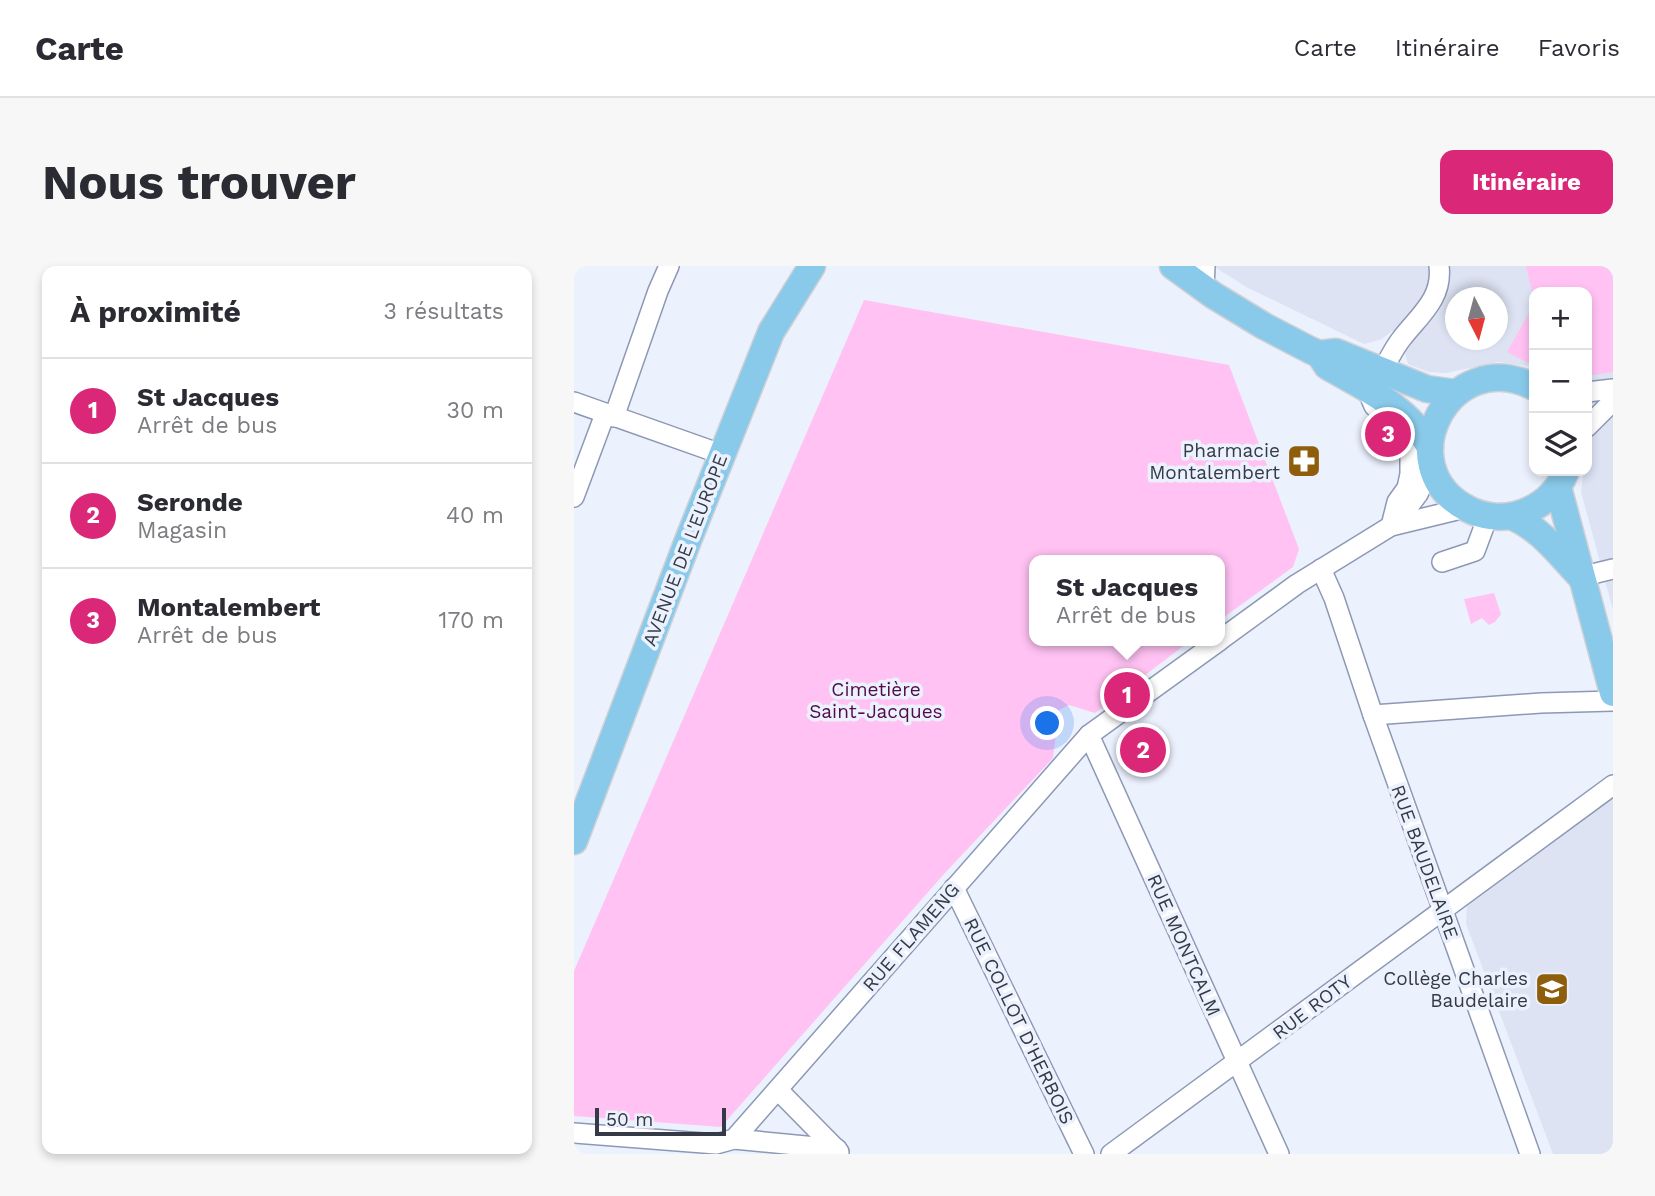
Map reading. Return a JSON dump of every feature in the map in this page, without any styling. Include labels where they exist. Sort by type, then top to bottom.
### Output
[{"type":"main road","name":"AVENUE DE L'EUROPE","points":[[574,841],[721,454],[771,332],[812,266]]},
{"type":"main road","points":[[1173,266],[1205,278],[1264,326],[1318,354],[1327,366],[1374,380],[1456,393]]},
{"type":"main road","points":[[1431,455],[1437,417],[1456,393],[1473,383],[1493,378],[1513,379],[1529,385]]},
{"type":"main road","points":[[1374,380],[1422,432],[1444,489],[1488,513],[1527,523],[1539,532],[1580,577]]},
{"type":"main road","points":[[1488,513],[1529,511],[1545,501],[1562,479]]},
{"type":"main road","points":[[1562,479],[1580,577],[1613,693]]},
{"type":"street","points":[[574,497],[669,266]]},
{"type":"street","points":[[1391,526],[1397,502],[1406,488],[1410,474],[1410,447],[1398,427],[1374,407],[1374,380],[1437,293],[1439,266]]},
{"type":"street","points":[[1592,391],[1613,389]]},
{"type":"street","points":[[1592,422],[1613,401]]},
{"type":"street","points":[[574,402],[721,454]]},
{"type":"street","name":"RUE FLAMENG","points":[[1225,636],[1321,569],[1391,526],[1418,494],[1431,455]]},
{"type":"street","points":[[1442,562],[1475,551],[1488,513]]},
{"type":"street","name":"RUE FLAMENG","points":[[1391,526],[1488,513]]},
{"type":"street","name":"RUE BAUDELAIRE","points":[[1321,569],[1334,598],[1441,909],[1530,1154]]},
{"type":"street","points":[[1580,577],[1613,569]]},
{"type":"street","name":"RUE FLAMENG","points":[[734,1139],[1090,735],[1211,646]]},
{"type":"street","points":[[1373,715],[1541,703],[1613,701]]},
{"type":"street","name":"RUE MONTCALM","points":[[1090,735],[1279,1154]]},
{"type":"street","name":"RUE ROTY","points":[[1111,1154],[1613,785]]},
{"type":"street","name":"RUE COLLOT D'HERBOIS","points":[[954,888],[1084,1154]]},
{"type":"street","points":[[778,1090],[839,1151]]},
{"type":"street","points":[[574,1133],[716,1144],[734,1139],[839,1151]]},
{"type":"shaded area","points":[[1213,266],[1613,266],[1613,610],[1581,492],[1583,476],[1592,476],[1592,287],[1529,287],[1529,366],[1498,362],[1446,373],[1429,372],[1408,364],[1405,353],[1409,343],[1392,331],[1382,339],[1364,344],[1248,288]]},
{"type":"shaded area","name":"Collège Charles Baudelaire","points":[[1611,799],[1613,1154],[1553,1154],[1466,924],[1467,905]]},
{"type":"green space","points":[[1526,266],[1613,266],[1613,372],[1592,375],[1592,287],[1531,287]]},
{"type":"green space","name":"Cimetière Saint-Jacques","points":[[864,300],[1229,365],[1299,549],[1293,567],[1225,616],[1225,555],[1029,555],[1029,646],[1183,646],[1095,713],[1069,705],[1059,710],[1053,758],[944,874],[721,1127],[574,1116],[574,971]]},
{"type":"green space","points":[[1529,313],[1529,363],[1507,352]]},
{"type":"green space","points":[[1494,593],[1501,614],[1489,625],[1482,618],[1471,624],[1464,599]]},
{"type":"place","name":"Montalembert","points":[[1388,434]]},
{"type":"place","name":"Pharmacie Montalembert","points":[[1304,461]]},
{"type":"place","name":"St Jacques","points":[[1127,695]]},
{"type":"place","name":"Seronde","points":[[1143,750]]},
{"type":"place","name":"Collège Charles Baudelaire","points":[[1552,989]]}]
